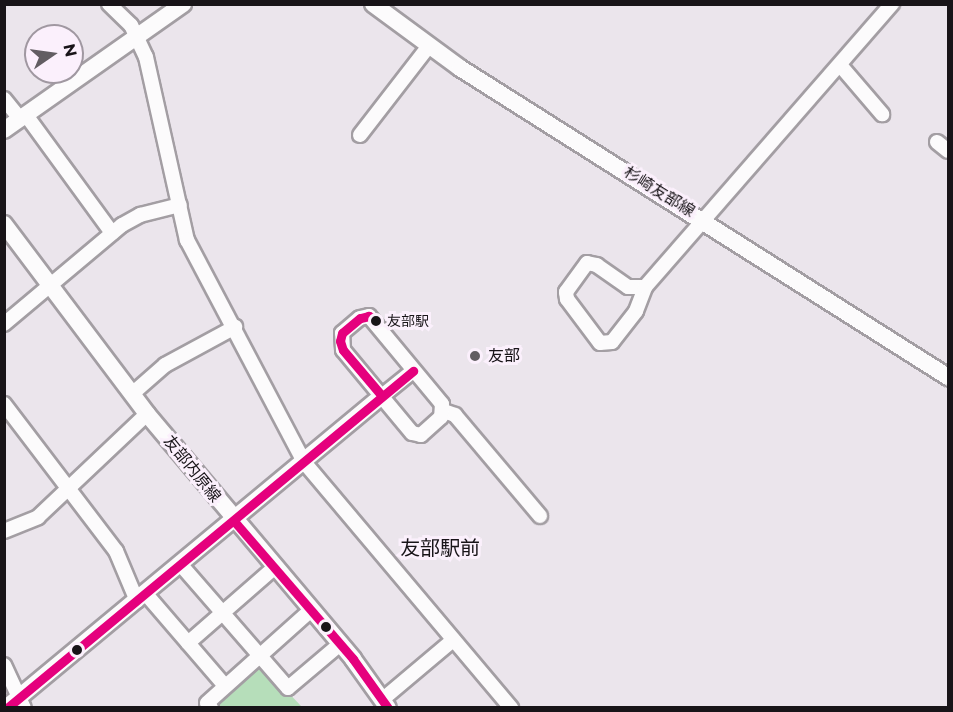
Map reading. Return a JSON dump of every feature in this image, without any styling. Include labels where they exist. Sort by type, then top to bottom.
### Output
[{"type":"main road","points":[[4,130],[139,38],[183,4]]},
{"type":"main road","name":"杉崎友部線","points":[[373,4],[428,47],[948,376]]},
{"type":"main road","name":"友部内原線","points":[[4,224],[147,414],[234,521],[340,644],[386,703]]},
{"type":"main road","points":[[16,704],[382,396]]},
{"type":"street","points":[[109,4],[139,38],[162,116],[187,240],[235,327],[304,462],[511,708]]},
{"type":"street","points":[[638,306],[628,286],[597,265],[587,263],[571,282],[567,299],[600,344],[617,337],[638,306],[645,287],[892,4]]},
{"type":"street","points":[[360,135],[428,47]]},
{"type":"street","points":[[840,65],[882,114]]},
{"type":"street","points":[[5,97],[112,233]]},
{"type":"street","points":[[937,142],[948,151]]},
{"type":"street","points":[[4,324],[112,233],[140,214],[180,205]]},
{"type":"street","points":[[628,286],[645,287]]},
{"type":"street","points":[[444,411],[417,436],[341,345],[342,333],[360,318],[369,316],[376,321],[411,362],[413,371],[444,411],[455,415],[540,516]]},
{"type":"street","points":[[132,394],[165,365],[235,327]]},
{"type":"street","points":[[382,396],[413,371]]},
{"type":"street","points":[[4,404],[70,486],[117,551],[142,598],[188,643],[225,686]]},
{"type":"street","points":[[4,531],[38,517],[147,414]]},
{"type":"street","points":[[181,565],[288,688],[340,644]]},
{"type":"street","points":[[188,643],[274,568]]},
{"type":"street","points":[[211,708],[207,703],[310,611]]},
{"type":"street","points":[[386,703],[453,640]]},
{"type":"street","points":[[4,665],[16,704]]},
{"type":"green space","points":[[259,662],[302,707],[218,707],[214,703]]},
{"type":"transit line","points":[[376,321],[369,316],[360,318],[342,333],[340,341],[343,350],[382,396]]},
{"type":"transit line","points":[[7,708],[413,371]]},
{"type":"transit line","points":[[234,521],[353,659],[388,708]]},
{"type":"place","name":"友部駅","points":[[376,321]]},
{"type":"place","name":"友部","points":[[475,356]]},
{"type":"district","name":"友部駅前","points":[[440,548]]}]
